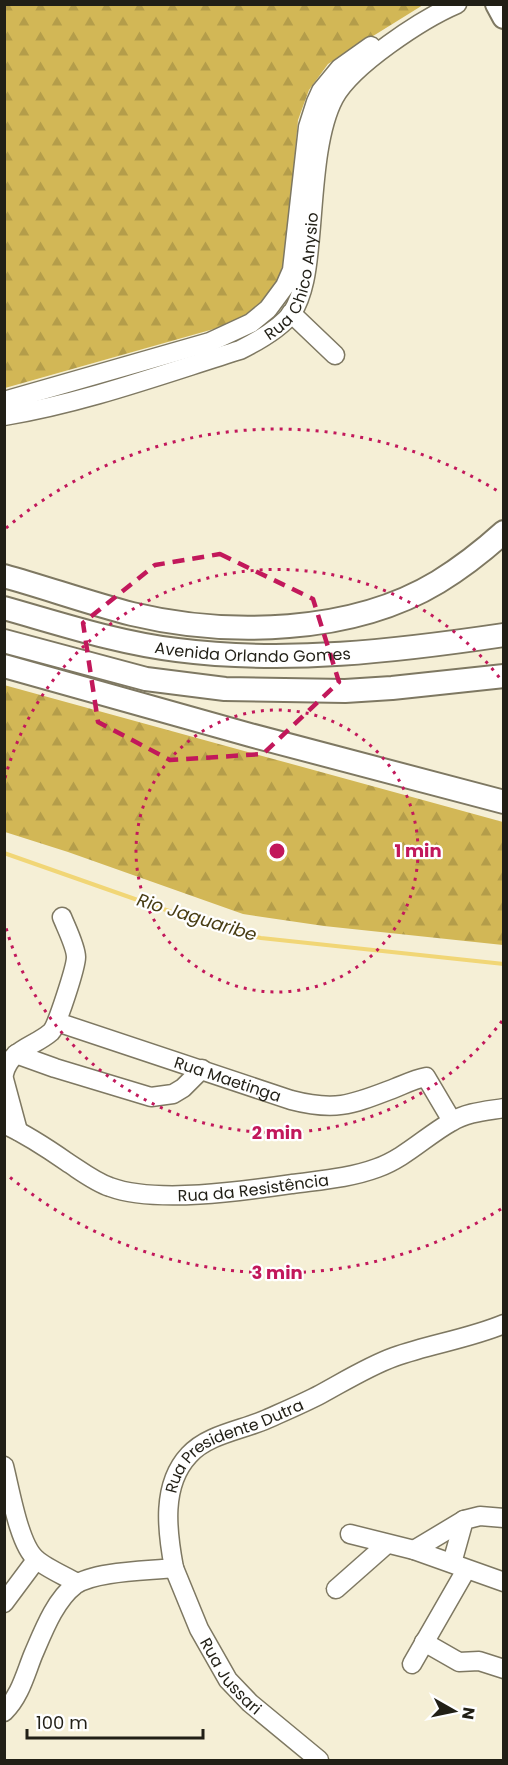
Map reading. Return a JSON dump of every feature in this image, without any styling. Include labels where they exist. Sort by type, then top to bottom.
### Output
[{"type":"main road","points":[[497,4],[504,18]]},
{"type":"main road","points":[[4,576],[132,614],[205,626],[255,628],[309,624],[351,617],[393,603],[438,582],[504,532]]},
{"type":"main road","points":[[4,586],[108,637]]},
{"type":"main road","name":"Avenida Orlando Gomes","points":[[4,608],[108,637],[176,650],[228,655],[286,656],[391,650],[504,635]]},
{"type":"main road","name":"Avenida Orlando Gomes","points":[[4,641],[146,679],[225,689],[345,691],[504,676]]},
{"type":"main road","points":[[4,666],[250,735],[504,802]]},
{"type":"street","name":"Rua Chico Anysio","points":[[4,401],[210,342],[250,323],[268,309],[285,286],[292,270],[308,128],[321,91],[340,68],[350,60],[439,4]]},
{"type":"street","name":"Rua Chico Anysio","points":[[4,416],[109,390],[240,350],[260,340],[291,314],[303,284],[322,131],[334,98],[344,83],[377,53],[457,4]]},
{"type":"street","points":[[483,4],[504,18]]},
{"type":"street","points":[[276,298],[282,296],[291,300],[293,306],[291,314],[334,355]]},
{"type":"street","points":[[4,1074],[6,1066],[16,1054],[50,1033],[57,1022],[76,957],[62,917]]},
{"type":"street","name":"Rua Maetinga","points":[[57,1022],[291,1100],[333,1107],[366,1099],[426,1077],[452,1121]]},
{"type":"street","points":[[16,1054],[151,1097],[173,1094],[183,1088],[202,1069]]},
{"type":"street","points":[[4,1079],[11,1128]]},
{"type":"street","name":"Rua da Resistência","points":[[11,1128],[97,1182],[111,1188],[141,1194],[176,1194],[254,1189],[361,1173],[393,1160],[452,1121],[473,1113],[504,1108]]},
{"type":"street","name":"Rua Presidente Dutra","points":[[174,1568],[165,1506],[175,1477],[189,1455],[203,1444],[266,1420],[394,1357],[477,1335],[504,1324]]},
{"type":"street","points":[[4,1466],[23,1537],[36,1560],[77,1583]]},
{"type":"street","points":[[414,1550],[464,1520],[480,1516],[504,1518]]},
{"type":"street","points":[[412,1664],[459,1566],[464,1520]]},
{"type":"street","points":[[350,1534],[414,1550],[504,1582]]},
{"type":"street","points":[[336,1589],[387,1544]]},
{"type":"street","points":[[4,1603],[36,1560]]},
{"type":"street","points":[[4,1712],[12,1705],[21,1689],[33,1655],[57,1606],[77,1583],[98,1575],[174,1568]]},
{"type":"street","name":"Rua Jussari","points":[[174,1568],[199,1629],[228,1680],[250,1703],[319,1761]]},
{"type":"street","points":[[424,1642],[459,1662],[479,1661],[504,1669]]},
{"type":"highlighted area","points":[[220,554],[313,599],[339,682],[263,754],[170,760],[98,722],[83,623],[155,565]]},
{"type":"green space","points":[[5,5],[423,5],[328,64],[309,90],[298,120],[286,253],[271,294],[257,309],[235,323],[5,388]]},
{"type":"green space","points":[[4,685],[503,822],[503,945],[324,926],[243,914],[5,832]]},
{"type":"waterway","name":"Rio Jaguaribe","points":[[4,853],[223,930],[261,938],[504,964]]}]
